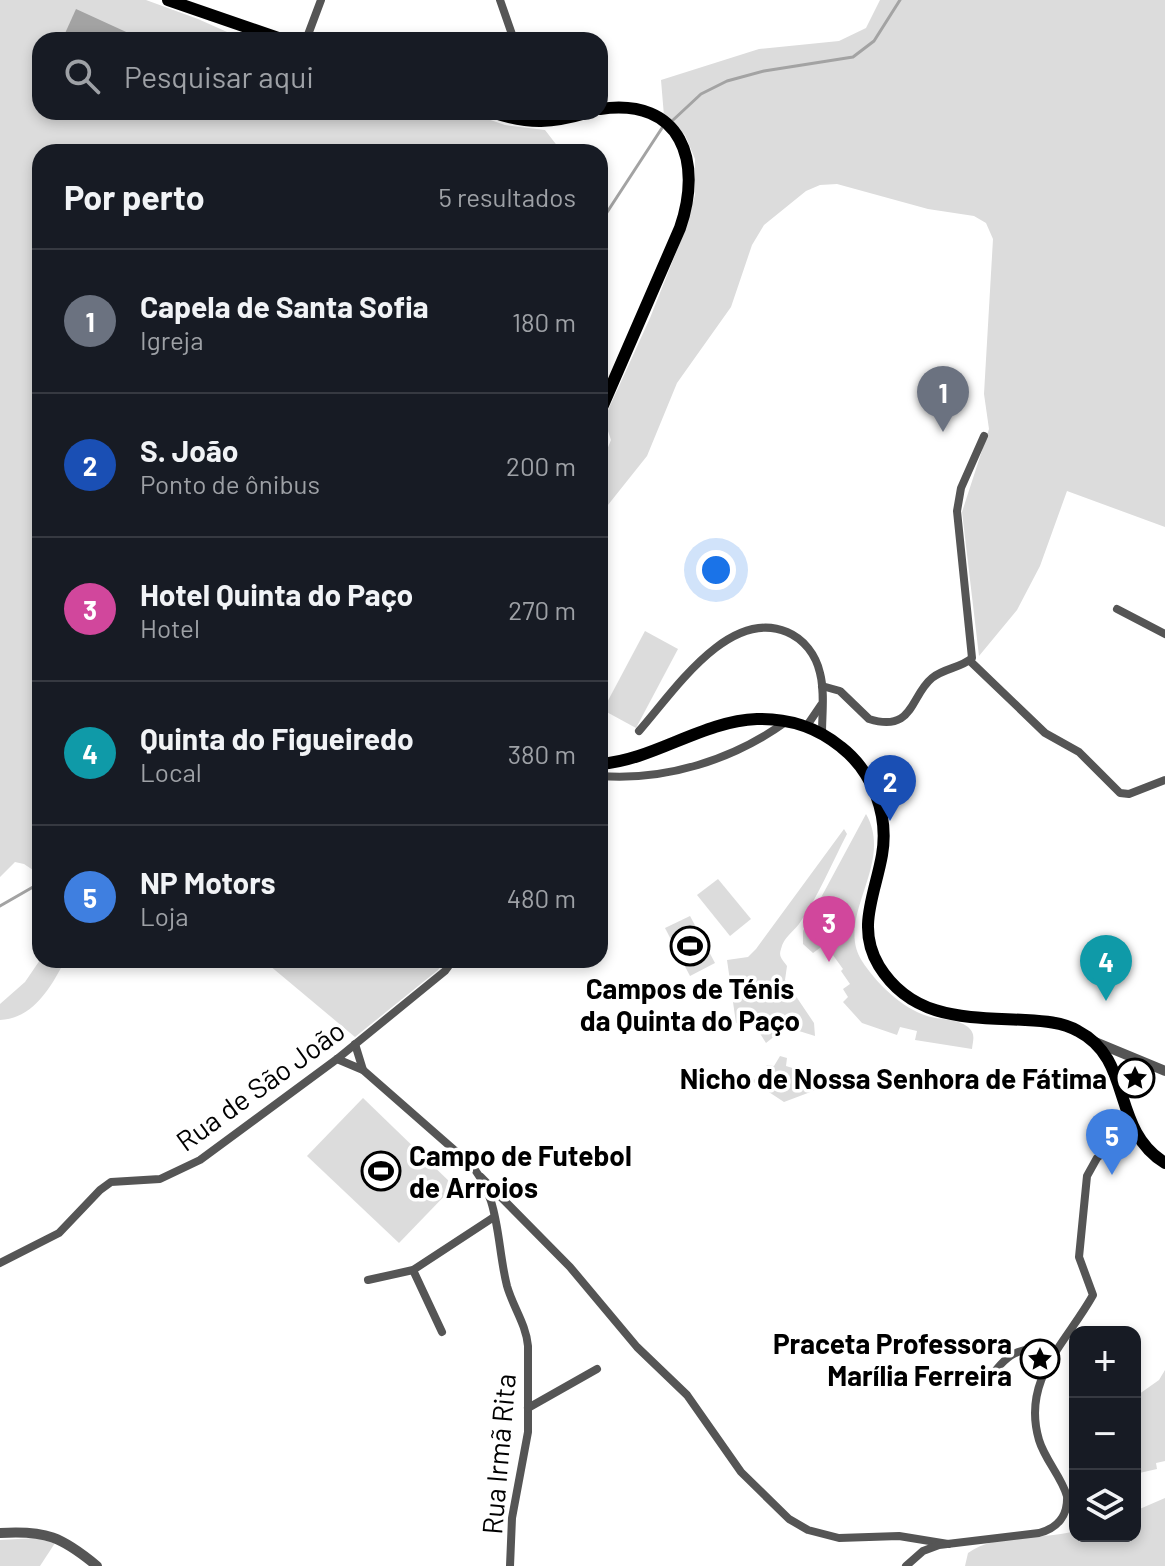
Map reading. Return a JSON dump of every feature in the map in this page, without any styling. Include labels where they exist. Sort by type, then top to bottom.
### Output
[{"type":"main road","points":[[168,0],[261,32]]},
{"type":"main road","points":[[608,109],[632,109],[665,123],[683,145],[689,161],[686,207],[674,243],[608,394]]},
{"type":"main road","points":[[526,120],[564,120]]},
{"type":"main road","points":[[608,766],[736,722],[763,719],[788,721],[806,727],[842,747],[859,764],[878,801],[883,850],[868,908],[866,930],[875,960],[888,978],[912,1000],[932,1011],[1054,1023],[1075,1029],[1092,1040],[1112,1066],[1132,1129],[1148,1151],[1165,1163]]},
{"type":"street","points":[[309,32],[321,0]]},
{"type":"street","points":[[500,0],[511,32]]},
{"type":"street","points":[[822,686],[838,690],[869,719],[887,721],[909,712],[933,677],[970,661],[973,654],[957,511],[961,488],[984,436]]},
{"type":"street","points":[[1117,609],[1165,634]]},
{"type":"street","points":[[639,731],[697,664],[726,640],[748,629],[779,629],[800,639],[817,662],[822,686],[822,734]]},
{"type":"street","points":[[970,661],[1045,733],[1079,752],[1120,793],[1129,794],[1165,780]]},
{"type":"street","points":[[806,727],[821,704]]},
{"type":"street","points":[[608,769],[640,777],[681,769],[748,744],[788,721]]},
{"type":"street","name":"Rua de São João","points":[[0,1263],[59,1233],[111,1182],[160,1179],[200,1160],[337,1059],[447,968]]},
{"type":"street","points":[[1092,1040],[1156,1068]]},
{"type":"street","points":[[355,1044],[363,1070]]},
{"type":"street","points":[[1112,1066],[1117,1059],[1134,1058]]},
{"type":"street","points":[[337,1059],[363,1070]]},
{"type":"street","points":[[1112,1066],[1156,1068]]},
{"type":"street","points":[[1122,1098],[1129,1073],[1135,1068],[1156,1068]]},
{"type":"street","name":"Rua Irmã Rita","points":[[363,1070],[481,1177],[490,1193],[508,1287],[528,1341],[526,1448],[513,1514],[510,1566]]},
{"type":"street","points":[[906,1566],[923,1551],[948,1544],[1039,1533],[1053,1528],[1062,1518],[1067,1496],[1042,1449],[1036,1422],[1041,1382],[1054,1350],[1076,1325],[1093,1295],[1079,1257],[1087,1176],[1097,1158],[1132,1129]]},
{"type":"street","points":[[481,1177],[570,1267],[637,1347],[687,1395],[741,1472],[789,1519],[808,1530],[839,1538],[899,1536],[948,1544]]},
{"type":"street","points":[[368,1280],[413,1270],[494,1217]]},
{"type":"street","points":[[413,1270],[442,1332]]},
{"type":"street","points":[[986,1383],[1010,1354],[1033,1348],[1054,1350]]},
{"type":"street","points":[[528,1408],[597,1369]]},
{"type":"street","points":[[0,1533],[26,1531],[50,1535],[69,1544],[97,1566]]},
{"type":"shaded area","points":[[0,0],[146,0],[227,32],[32,32],[32,120],[490,120],[545,130],[556,144],[32,144],[32,869],[15,862],[0,877]]},
{"type":"shaded area","points":[[880,0],[1165,0],[1165,527],[1067,491],[1040,566],[1017,610],[979,656],[962,512],[989,429],[984,394],[993,239],[986,223],[974,216],[928,209],[837,184],[820,185],[806,191],[764,225],[752,245],[731,307],[677,383],[647,456],[608,505],[608,447],[611,440],[608,410],[650,318],[685,230],[695,195],[695,159],[685,135],[664,116],[661,80],[759,49],[839,41],[866,28]]},
{"type":"shaded area","points":[[76,9],[126,32],[66,32]]},
{"type":"shaded area","points":[[645,631],[678,649],[636,728],[608,713],[608,701]]},
{"type":"shaded area","points":[[866,814],[873,833],[874,852],[855,926],[855,944],[862,961],[882,986],[908,1007],[927,1016],[968,1027],[973,1035],[972,1049],[915,1040],[917,1031],[900,1027],[897,1035],[862,1023],[843,1002],[848,997],[843,989],[850,984],[825,944],[813,953],[803,944],[803,931]]},
{"type":"shaded area","points":[[844,829],[847,834],[819,891],[799,924],[784,941],[780,952],[787,966],[785,980],[814,1023],[815,1036],[786,1027],[766,1043],[752,1021],[736,1023],[727,960],[748,957],[756,949]]},
{"type":"shaded area","name":"Campos de Ténis da Quinta do Paço","points":[[718,879],[751,919],[730,936],[697,895]]},
{"type":"shaded area","name":"Campos de Ténis da Quinta do Paço","points":[[690,916],[715,963],[690,976],[665,928]]},
{"type":"shaded area","points":[[35,968],[61,968],[32,1007],[22,1014],[0,1020],[0,1004],[25,982]]},
{"type":"shaded area","points":[[273,968],[439,968],[438,970],[355,1037]]},
{"type":"shaded area","points":[[780,1056],[787,1058],[786,1066],[837,1082],[784,1102],[752,1081],[761,1075],[767,1065],[774,1066]]},
{"type":"shaded area","name":"Campo de Futebol de Arroios","points":[[363,1098],[454,1186],[399,1243],[307,1156]]},
{"type":"shaded area","points":[[1165,1370],[1165,1461],[1156,1463],[1157,1469],[1141,1473],[1141,1393],[1159,1380]]},
{"type":"shaded area","points":[[1165,1498],[1165,1566],[965,1566],[968,1553],[980,1546],[1006,1539],[1069,1532],[1069,1542],[1141,1542],[1141,1508]]},
{"type":"shaded area","points":[[36,1538],[55,1543],[40,1566],[0,1566],[0,1540]]},
{"type":"waterway","points":[[672,121],[701,94],[727,81],[764,71],[853,57],[874,41],[900,0]]},
{"type":"waterway","points":[[608,211],[662,128]]},
{"type":"waterway","points":[[0,906],[32,888]]},
{"type":"place","name":"Capela de Santa Sofia","points":[[943,432]]},
{"type":"place","name":"S. João","points":[[890,821]]},
{"type":"place","name":"Campos de Ténis da Quinta do Paço","points":[[690,946]]},
{"type":"place","name":"Hotel Quinta do Paço","points":[[829,962]]},
{"type":"place","name":"Quinta do Figueiredo","points":[[1106,1001]]},
{"type":"place","name":"Nicho de Nossa Senhora de Fátima","points":[[1135,1078]]},
{"type":"place","name":"Campo de Futebol de Arroios","points":[[381,1171]]},
{"type":"place","name":"NP Motors","points":[[1112,1175]]},
{"type":"place","name":"Praceta Professora Marília Ferreira","points":[[1040,1359]]}]
